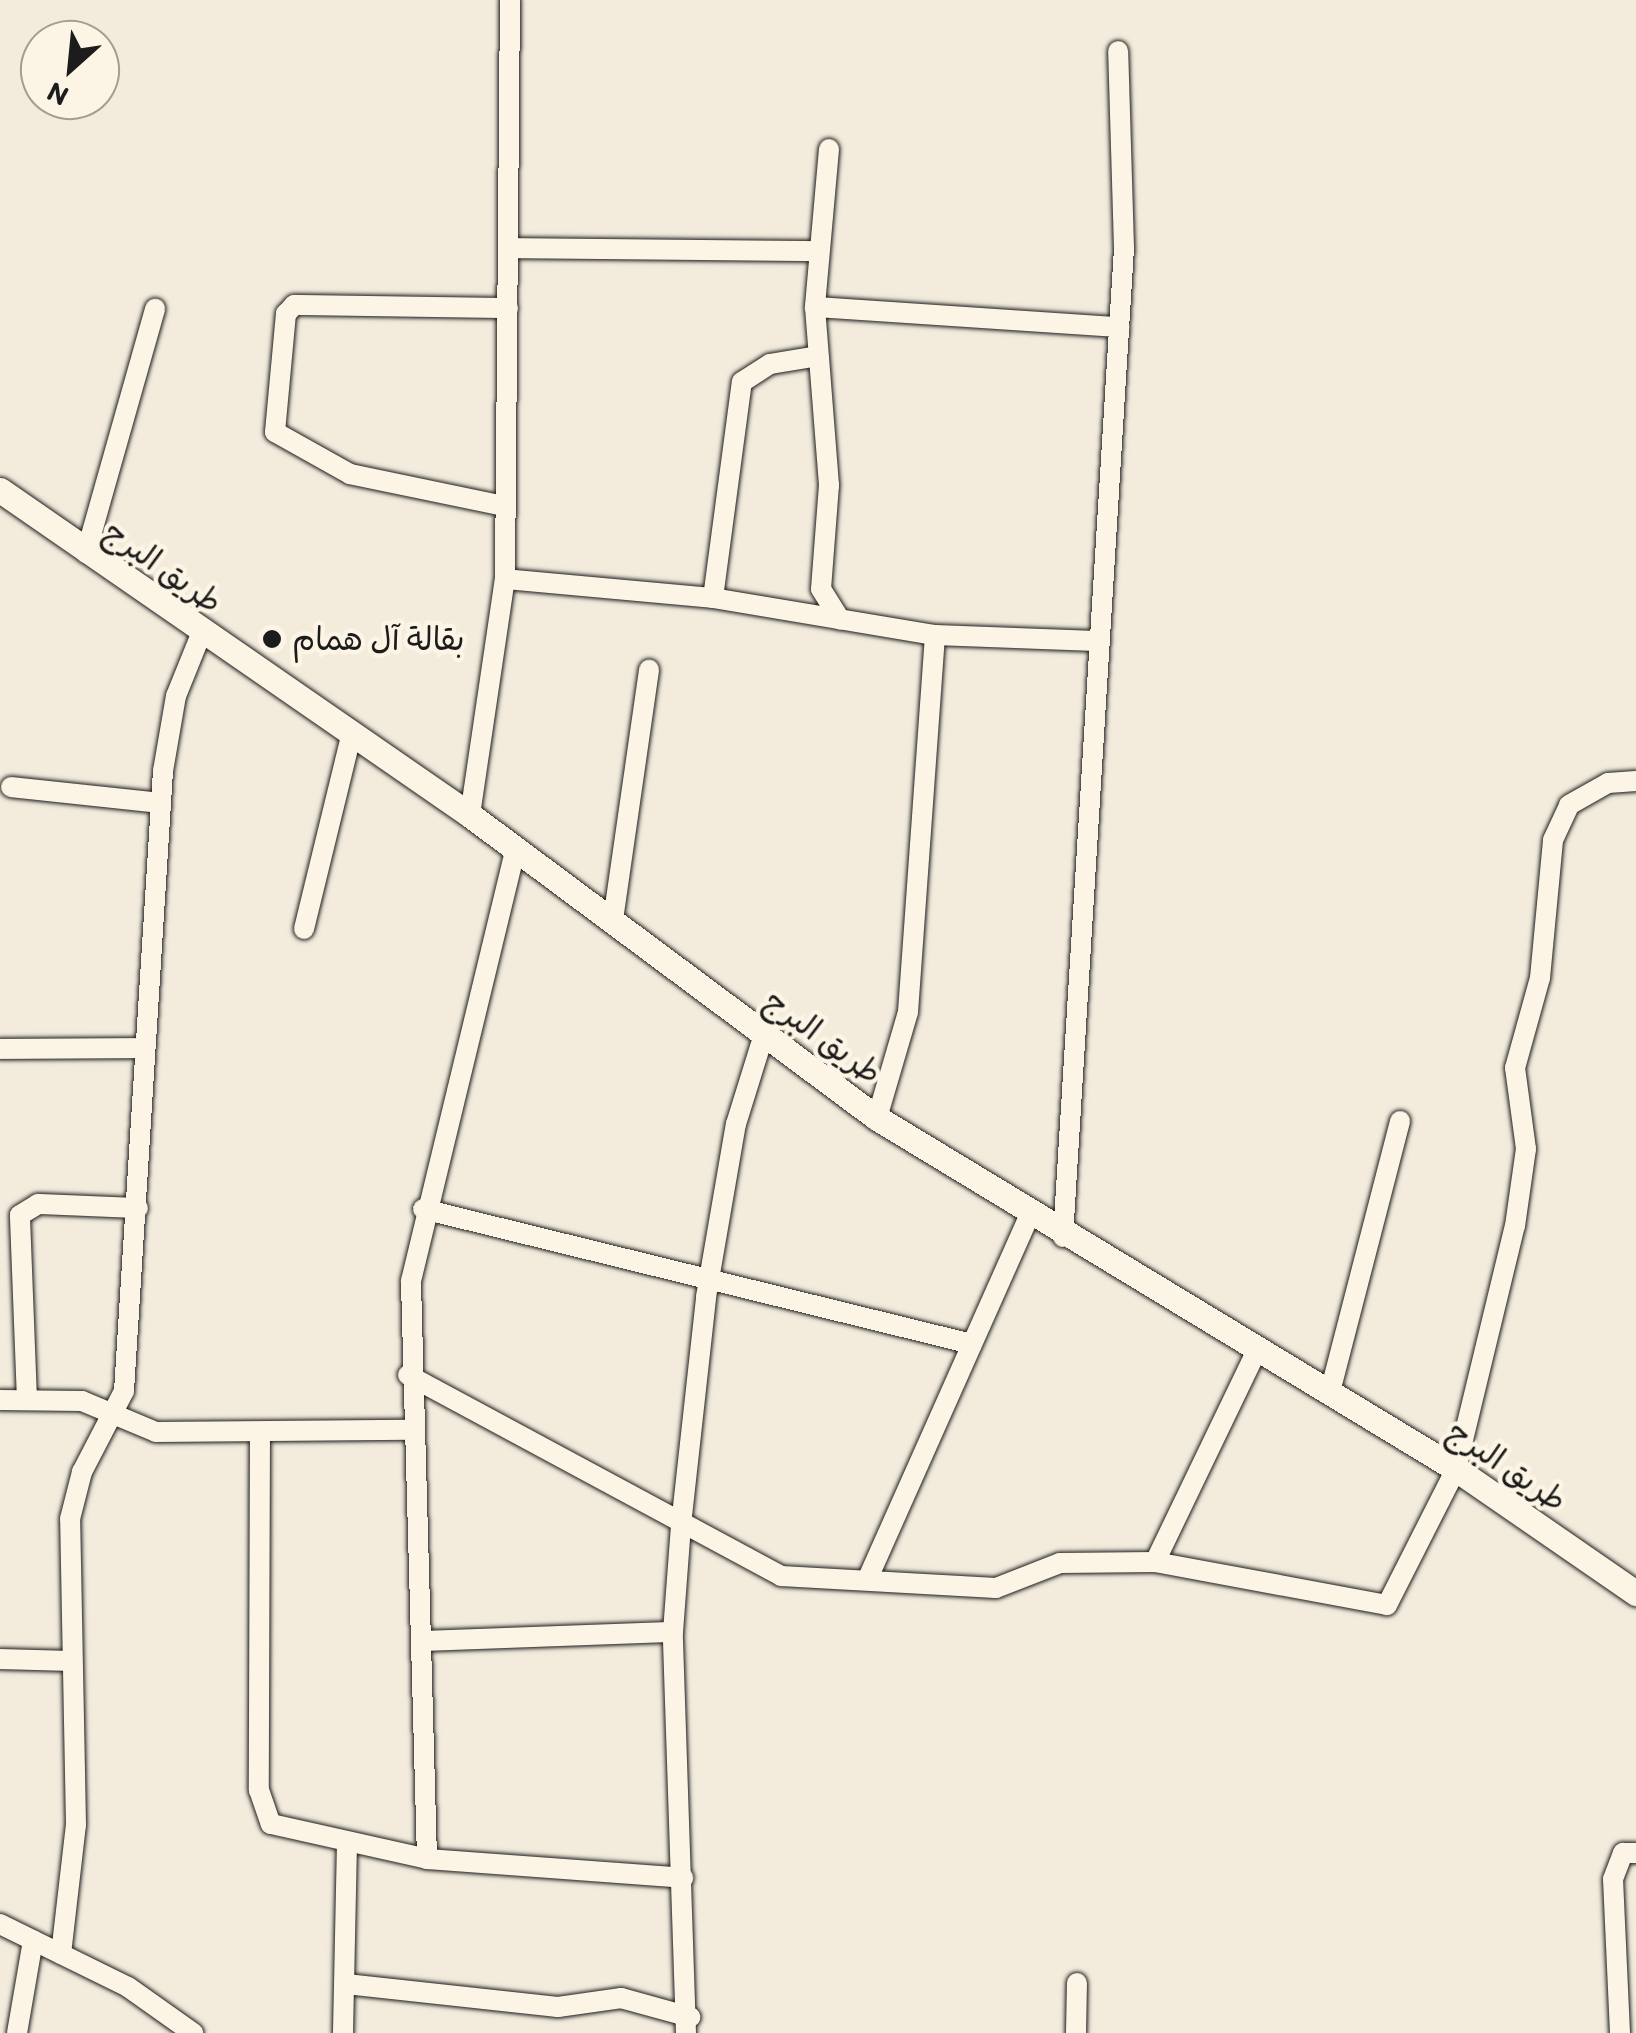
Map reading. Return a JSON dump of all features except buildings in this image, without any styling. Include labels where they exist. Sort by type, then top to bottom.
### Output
[{"type":"street","points":[[470,815],[505,580],[510,0]]},
{"type":"street","points":[[1062,1237],[1096,642],[1119,327],[1118,51]]},
{"type":"street","points":[[829,149],[815,307],[828,485],[821,590],[840,620]]},
{"type":"street","points":[[510,248],[818,250]]},
{"type":"street","points":[[504,506],[350,474],[275,432],[286,314],[294,304],[508,308]]},
{"type":"street","points":[[815,307],[1119,327]]},
{"type":"street","points":[[86,553],[155,309]]},
{"type":"street","points":[[713,598],[742,382],[770,364],[818,356]]},
{"type":"street","name":"طريق البرج","points":[[0,490],[201,634],[470,815],[877,1118],[1029,1217],[1456,1469],[1636,1592]]},
{"type":"street","points":[[505,580],[713,598],[935,636],[1096,642]]},
{"type":"street","points":[[61,1954],[76,1826],[70,1519],[82,1472],[115,1414],[138,1208],[143,1048],[160,802],[176,696],[201,634]]},
{"type":"street","points":[[877,1118],[908,1012],[935,636]]},
{"type":"street","points":[[613,920],[649,670]]},
{"type":"street","points":[[304,929],[352,732]]},
{"type":"street","points":[[408,1376],[763,1572],[996,1588],[1060,1563],[1155,1562],[1387,1605],[1456,1469],[1518,1207],[1526,1150],[1515,1068],[1540,978],[1553,840],[1570,805],[1608,783],[1636,781]]},
{"type":"street","points":[[12,787],[160,802]]},
{"type":"street","points":[[426,1859],[426,1641],[408,1376],[423,1208],[516,848]]},
{"type":"street","points":[[346,1984],[558,2007],[621,1998],[688,2025],[673,1632],[710,1273],[736,1124],[764,1034]]},
{"type":"street","points":[[0,1048],[143,1048]]},
{"type":"street","points":[[1330,1392],[1400,1121]]},
{"type":"street","points":[[27,1400],[20,1215],[38,1204],[138,1208]]},
{"type":"street","points":[[423,1208],[710,1273],[972,1344]]},
{"type":"street","points":[[868,1578],[1029,1217]]},
{"type":"street","points":[[1155,1562],[1256,1352]]},
{"type":"street","points":[[0,1400],[82,1401],[156,1432],[410,1430]]},
{"type":"street","points":[[260,1432],[263,1810],[284,1830],[347,1847],[426,1859],[683,1878]]},
{"type":"street","points":[[426,1641],[673,1632]]},
{"type":"street","points":[[0,1660],[71,1661]]},
{"type":"street","points":[[343,2033],[347,1847]]},
{"type":"street","points":[[1620,2033],[1613,1879],[1623,1853],[1636,1853]]},
{"type":"street","points":[[0,1924],[61,1954],[193,2033]]},
{"type":"street","points":[[17,2033],[32,1940]]},
{"type":"street","points":[[1076,2033],[1077,1984]]},
{"type":"place","name":"بقالة آل همام","points":[[272,639]]}]
